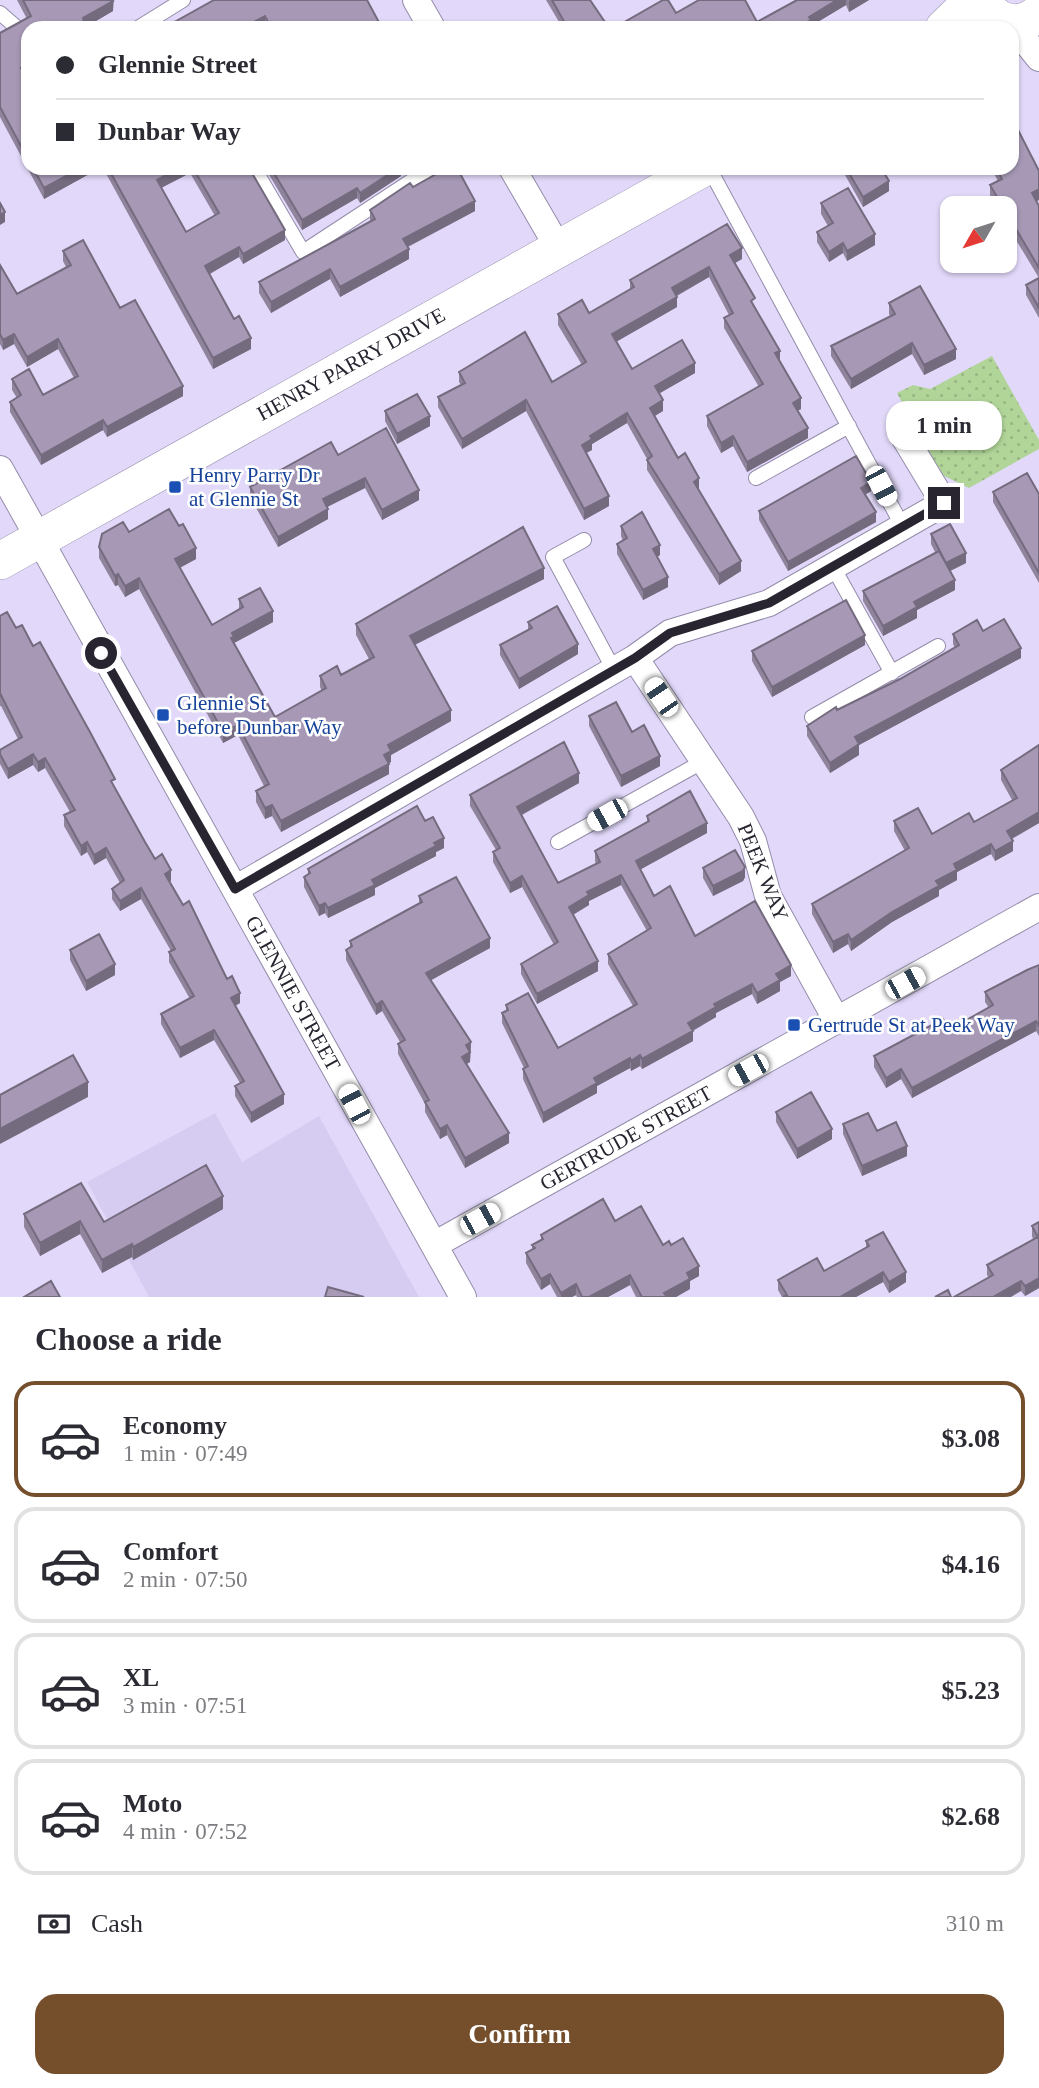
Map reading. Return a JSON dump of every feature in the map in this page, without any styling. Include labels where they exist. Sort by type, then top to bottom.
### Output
[{"type":"main road","points":[[969,21],[995,14]]},
{"type":"main road","name":"HENRY PARRY DRIVE","points":[[0,561],[690,175]]},
{"type":"street","points":[[416,0],[428,21]]},
{"type":"street","points":[[1019,33],[1039,58]]},
{"type":"street","points":[[516,175],[559,248]]},
{"type":"street","points":[[235,889],[625,664],[670,633],[769,603],[944,503],[900,430]]},
{"type":"street","name":"GLENNIE STREET","points":[[3,480],[463,1297]]},
{"type":"street","name":"PEEK WAY","points":[[625,664],[704,761],[741,817],[753,841],[768,896],[837,1021]]},
{"type":"street","name":"GERTRUDE STREET","points":[[434,1245],[1039,907]]},
{"type":"lane","points":[[149,21],[183,0]]},
{"type":"lane","points":[[0,13],[15,26]]},
{"type":"lane","points":[[258,175],[303,252],[420,175]]},
{"type":"lane","points":[[713,175],[903,527]]},
{"type":"lane","points":[[756,478],[849,426]]},
{"type":"lane","points":[[584,540],[552,557],[625,664]]},
{"type":"lane","points":[[833,567],[892,673]]},
{"type":"lane","points":[[812,717],[939,646]]},
{"type":"lane","points":[[558,842],[704,761]]},
{"type":"shaded area","points":[[215,1113],[242,1162],[319,1116],[419,1297],[149,1297],[87,1182]]},
{"type":"green space","points":[[992,356],[1039,440],[1039,449],[969,488],[942,475],[897,393],[913,385],[930,389]]},
{"type":"building","points":[[23,0],[113,1],[83,18],[84,21],[22,21],[31,16]]},
{"type":"building","points":[[214,0],[367,0],[378,21],[268,21],[265,16],[256,21],[176,21]]},
{"type":"building","points":[[552,0],[590,0],[604,21],[564,21]]},
{"type":"building","points":[[663,0],[668,0],[676,13],[699,0],[745,0],[756,21],[626,21]]},
{"type":"building","points":[[797,0],[837,0],[809,17],[811,20],[759,21]]},
{"type":"building","points":[[21,21],[21,146],[0,107],[0,33]]},
{"type":"building","points":[[1019,132],[1039,171],[1039,189],[1032,193],[1039,206],[1039,268],[1017,231],[1017,196],[996,196],[990,185],[1002,179],[1000,175],[1019,175]]},
{"type":"building","points":[[37,175],[68,175],[44,188]]},
{"type":"building","points":[[112,175],[166,175],[157,180],[186,232],[219,213],[197,175],[253,175],[285,230],[243,254],[239,247],[205,266],[234,319],[239,316],[251,338],[213,358]]},
{"type":"building","points":[[275,175],[387,175],[360,193],[357,188],[302,220]]},
{"type":"building","points":[[434,175],[461,175],[475,201],[403,239],[409,249],[340,287],[330,269],[271,302],[259,282],[375,219],[370,210],[410,183],[413,187]]},
{"type":"building","points":[[850,175],[885,175],[889,181],[863,197]]},
{"type":"building","points":[[848,188],[875,234],[847,251],[843,243],[829,252],[817,232],[833,223],[821,203]]},
{"type":"building","points":[[727,224],[742,248],[730,255],[755,298],[751,301],[780,351],[775,353],[801,398],[793,403],[808,428],[747,462],[733,436],[721,443],[707,416],[763,384],[724,318],[733,313],[709,267],[672,288],[677,297],[612,334],[632,369],[682,340],[695,363],[655,386],[663,400],[650,408],[678,458],[685,453],[699,478],[694,482],[741,561],[719,574],[647,460],[652,456],[627,413],[590,436],[592,439],[582,445],[609,496],[584,509],[526,400],[462,439],[438,397],[465,383],[459,372],[525,332],[552,382],[586,362],[558,314],[582,300],[589,313],[634,287],[630,280]]},
{"type":"building","points":[[83,240],[120,308],[135,300],[183,386],[107,427],[103,420],[41,455],[10,402],[21,395],[12,379],[29,369],[43,395],[78,376],[58,339],[27,357],[14,334],[3,340],[0,334],[0,265],[17,294],[71,265],[63,251]]},
{"type":"building","points":[[1039,278],[1039,308],[1026,285]]},
{"type":"building","points":[[920,286],[956,349],[924,365],[912,343],[851,379],[831,346],[895,314],[889,303]]},
{"type":"building","points":[[417,394],[430,416],[397,434],[385,411]]},
{"type":"building","points":[[386,428],[419,490],[382,510],[365,478],[323,499],[328,509],[278,537],[250,487],[331,442],[338,455]]},
{"type":"building","points":[[856,456],[871,482],[861,488],[876,512],[788,562],[759,511]]},
{"type":"building","points":[[1027,473],[1039,494],[1039,573],[993,492]]},
{"type":"building","points":[[169,509],[179,526],[183,524],[196,548],[175,559],[212,625],[243,607],[239,599],[260,588],[273,611],[232,633],[234,637],[231,638],[275,717],[326,688],[320,676],[337,666],[341,675],[374,657],[356,624],[523,527],[544,568],[410,636],[451,710],[388,745],[391,751],[384,755],[389,764],[281,821],[272,805],[265,808],[256,791],[269,784],[238,725],[223,732],[139,578],[125,586],[118,574],[115,576],[99,547],[102,534],[123,522],[129,532]]},
{"type":"building","points":[[642,512],[660,545],[653,549],[668,577],[643,590],[617,544],[627,538],[621,526]]},
{"type":"building","points":[[950,524],[966,553],[946,563],[931,534]]},
{"type":"building","points":[[939,551],[955,580],[914,602],[917,607],[883,626],[863,591]]},
{"type":"building","points":[[846,600],[865,635],[772,687],[752,651]]},
{"type":"building","points":[[557,606],[578,644],[519,679],[500,645],[532,628],[528,622]]},
{"type":"building","points":[[7,612],[16,628],[22,625],[33,646],[40,642],[115,779],[111,781],[145,842],[155,859],[162,854],[171,870],[165,874],[183,905],[189,901],[227,979],[232,976],[240,993],[231,998],[284,1094],[251,1113],[235,1086],[244,1081],[214,1030],[180,1048],[161,1014],[194,996],[169,952],[175,949],[141,888],[120,901],[112,889],[124,880],[106,848],[94,855],[87,842],[81,846],[64,815],[75,810],[45,758],[38,762],[33,754],[8,769],[0,754],[0,750],[22,737],[0,696],[0,616]]},
{"type":"building","points":[[1004,619],[1021,648],[855,737],[859,744],[830,763],[807,726],[836,707],[837,710],[900,679],[959,645],[953,634],[977,620],[983,631]]},
{"type":"building","points":[[616,702],[632,732],[644,725],[660,756],[621,776],[589,716]]},
{"type":"building","points":[[564,742],[579,773],[517,807],[558,883],[600,862],[595,851],[649,821],[647,816],[690,791],[707,823],[636,861],[654,896],[670,886],[695,936],[755,901],[791,965],[776,974],[780,980],[757,993],[752,984],[714,1004],[716,1007],[688,1023],[693,1031],[642,1059],[640,1055],[631,1061],[630,1058],[594,1078],[597,1083],[543,1113],[523,1069],[528,1066],[502,1013],[508,1010],[506,1005],[528,993],[558,1048],[637,1004],[608,954],[651,928],[621,875],[587,892],[589,895],[569,907],[598,961],[537,994],[521,964],[558,942],[522,876],[510,883],[493,852],[500,848],[470,795]]},
{"type":"building","points":[[1039,745],[1039,812],[1007,831],[1013,841],[995,851],[991,844],[954,864],[957,870],[936,881],[939,886],[892,912],[851,940],[848,934],[833,942],[812,904],[909,848],[894,821],[918,808],[932,834],[969,813],[974,822],[1017,798],[1001,770]]},
{"type":"building","points":[[417,806],[425,821],[433,817],[444,838],[434,843],[436,846],[372,880],[375,885],[328,908],[325,903],[319,906],[304,877],[310,873],[308,869]]},
{"type":"building","points":[[735,850],[745,867],[743,871],[713,886],[703,868]]},
{"type":"building","points":[[456,877],[490,938],[426,973],[471,1042],[466,1045],[470,1052],[462,1057],[509,1133],[465,1158],[447,1125],[440,1129],[425,1102],[429,1100],[398,1044],[405,1040],[382,1001],[376,1005],[346,950],[352,946],[350,941],[422,902],[419,896]]},
{"type":"building","points":[[99,934],[115,964],[86,981],[70,950]]},
{"type":"building","points":[[1039,965],[1039,1026],[1036,1021],[912,1088],[901,1069],[886,1078],[874,1056],[943,1019],[949,1030],[993,1005],[985,992]]},
{"type":"building","points":[[73,1055],[88,1082],[0,1129],[0,1095]]},
{"type":"building","points":[[811,1092],[832,1129],[797,1149],[776,1112]]},
{"type":"building","points":[[868,1113],[877,1131],[896,1122],[907,1146],[862,1166],[843,1124]]},
{"type":"building","points":[[206,1165],[223,1196],[133,1247],[132,1244],[102,1260],[80,1221],[40,1243],[24,1214],[81,1183],[104,1222]]},
{"type":"building","points":[[603,1199],[615,1221],[641,1206],[663,1245],[669,1241],[671,1245],[683,1238],[699,1266],[687,1273],[690,1279],[664,1293],[667,1297],[642,1297],[630,1275],[589,1297],[582,1297],[576,1284],[561,1293],[550,1274],[541,1279],[526,1253],[535,1248],[532,1245],[543,1239],[541,1235]]},
{"type":"building","points":[[1039,1222],[1039,1278],[1025,1286],[1021,1281],[993,1297],[954,1297],[993,1275],[987,1265],[1038,1237],[1032,1226]]},
{"type":"building","points":[[883,1232],[906,1272],[889,1282],[883,1272],[840,1297],[783,1297],[787,1295],[778,1280],[817,1258],[824,1271],[869,1246],[866,1241]]},
{"type":"building","points":[[51,1281],[60,1297],[24,1297]]},
{"type":"building","points":[[328,1287],[364,1297],[325,1297]]},
{"type":"building","points":[[948,1290],[951,1297],[935,1297]]},
{"type":"place","name":"Henry Parry Dr at Glennie St","points":[[175,487]]},
{"type":"place","name":"Glennie St before Dunbar Way","points":[[163,715]]},
{"type":"place","name":"Gertrude St at Peek Way","points":[[794,1025]]},
{"type":"route","points":[[101,653],[235,889],[635,658],[670,633],[769,603],[944,503]]}]
